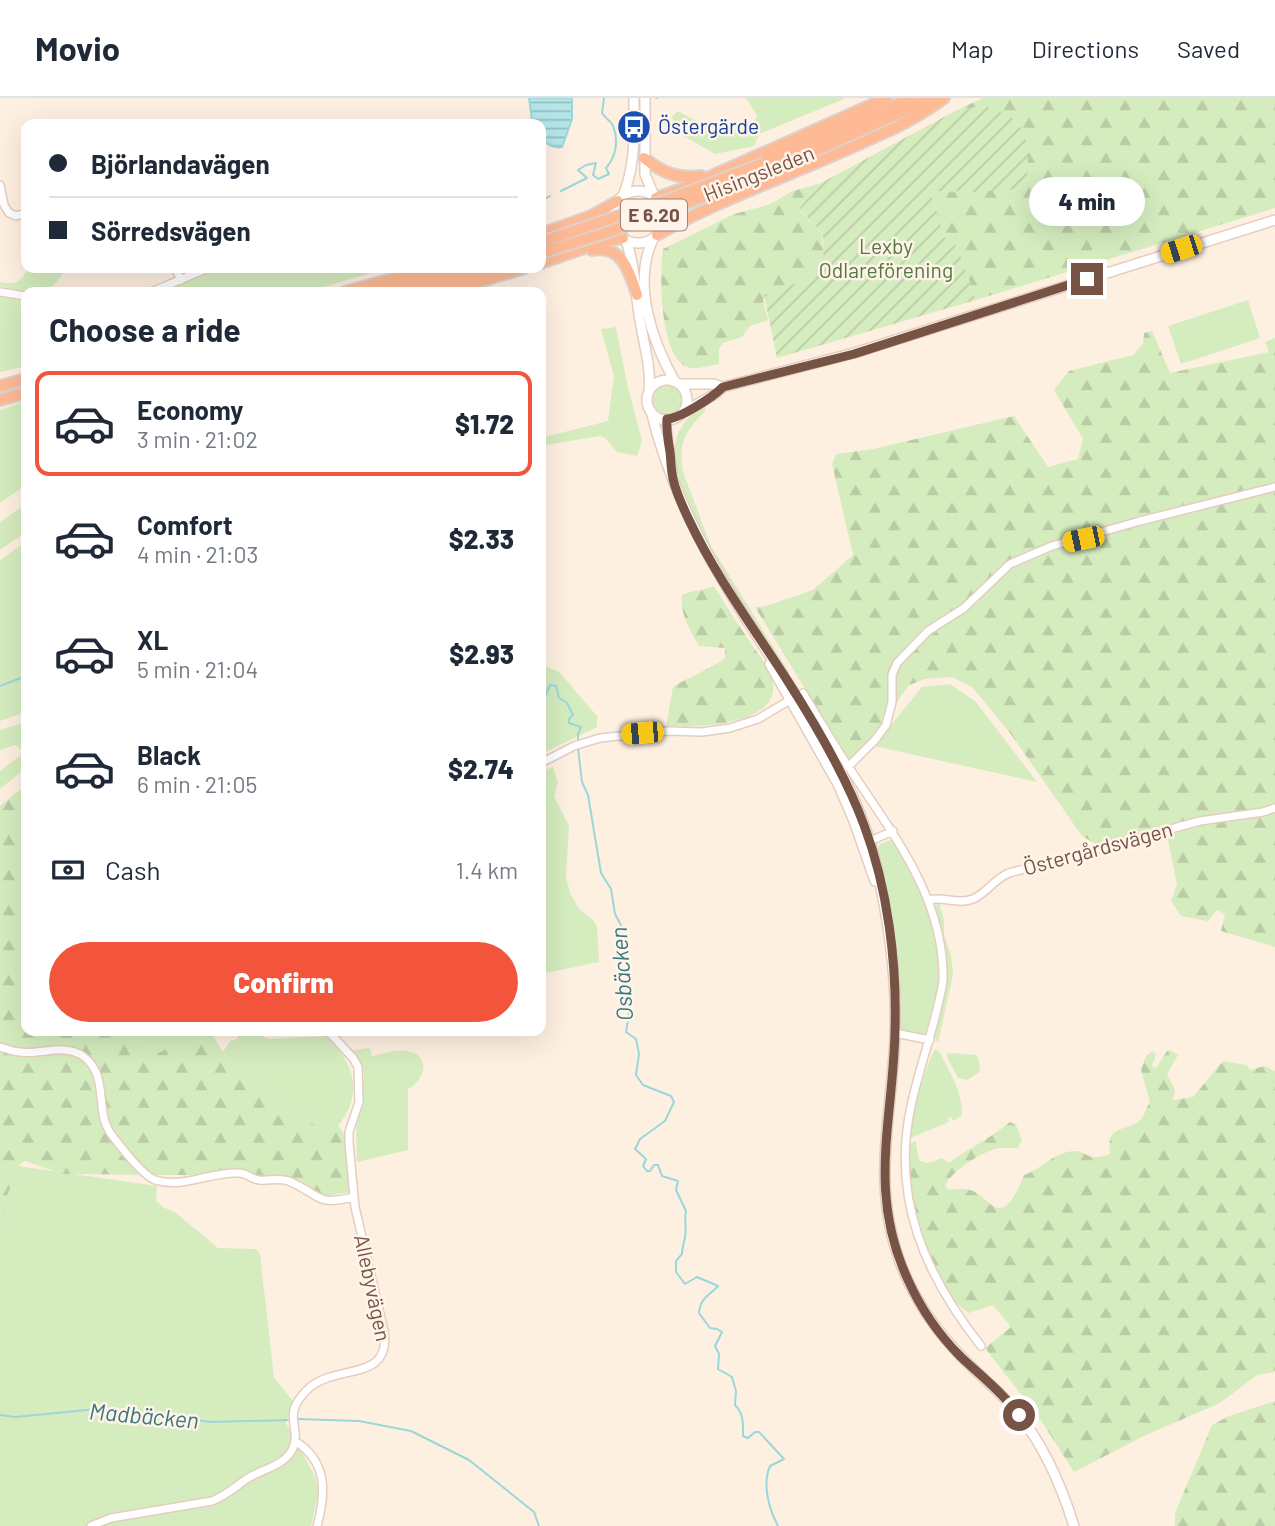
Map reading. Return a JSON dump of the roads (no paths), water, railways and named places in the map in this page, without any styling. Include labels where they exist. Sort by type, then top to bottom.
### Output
[{"type":"highway","points":[[655,197],[687,187],[887,98]]},
{"type":"highway","name":"Hisingsleden","points":[[546,240],[765,168],[912,98]]},
{"type":"highway","name":"Hisingsleden","points":[[546,251],[609,232],[933,98]]},
{"type":"highway","points":[[655,237],[705,209],[809,167],[901,125],[944,98]]},
{"type":"highway","points":[[644,158],[659,170],[679,177],[711,175]]},
{"type":"highway","points":[[546,232],[591,216],[620,198]]},
{"type":"highway","points":[[546,261],[605,242],[624,239]]},
{"type":"highway","points":[[579,251],[603,248],[614,252],[628,267],[636,295]]},
{"type":"highway","points":[[363,287],[414,273]]},
{"type":"highway","points":[[394,287],[441,273]]},
{"type":"highway","points":[[427,287],[476,273]]},
{"type":"highway","points":[[461,287],[508,273]]},
{"type":"highway","points":[[0,386],[21,380]]},
{"type":"highway","points":[[0,400],[21,394]]},
{"type":"street","points":[[634,98],[631,175],[613,212],[613,220],[615,228],[624,239],[635,269],[636,295],[649,362],[648,400],[664,461],[698,537],[754,631],[797,696],[840,773],[866,843],[886,913],[894,974],[895,1033],[883,1171],[888,1221],[900,1260],[917,1298],[943,1337],[1007,1401],[1039,1443],[1055,1474],[1074,1526]]},
{"type":"street","points":[[645,98],[645,174],[655,197],[663,207],[664,216],[663,225],[647,254],[650,319],[658,350],[686,396],[682,413]]},
{"type":"street","points":[[0,186],[9,213],[16,216],[21,214]]},
{"type":"street","points":[[620,198],[638,191],[655,197]]},
{"type":"street","points":[[651,411],[660,418],[667,419],[682,413],[723,387],[854,354],[1275,220]]},
{"type":"street","points":[[624,239],[639,243],[655,237]]},
{"type":"street","points":[[177,273],[181,280]]},
{"type":"street","points":[[164,287],[197,273]]},
{"type":"street","points":[[0,292],[21,295]]},
{"type":"street","points":[[0,381],[21,379]]},
{"type":"street","points":[[649,391],[654,384],[662,381],[723,387]]},
{"type":"street","points":[[667,419],[673,479]]},
{"type":"street","points":[[848,767],[886,725],[892,702],[892,675],[897,663],[928,631],[964,608],[1010,564],[1052,545],[1275,487]]},
{"type":"street","points":[[797,696],[824,727],[848,767],[893,831],[928,900],[940,942],[942,990],[908,1125],[905,1161],[907,1194],[916,1230],[933,1273],[981,1346]]},
{"type":"street","points":[[546,760],[574,746],[613,736],[730,728],[758,719],[797,696]]},
{"type":"street","name":"Östergårdsvägen","points":[[928,900],[970,900],[982,893],[997,878],[1009,873],[1200,821],[1275,808]]},
{"type":"street","points":[[866,843],[893,831]]},
{"type":"street","points":[[895,1033],[930,1040]]},
{"type":"street","name":"Allebyvägen","points":[[295,1441],[293,1413],[306,1390],[321,1380],[375,1363],[386,1349],[354,1197],[349,1138],[359,1102],[359,1073],[353,1058],[333,1036]]},
{"type":"street","points":[[0,1047],[24,1053],[68,1050],[91,1063],[101,1083],[104,1118],[111,1133],[136,1166],[150,1178],[178,1183],[243,1173],[259,1180],[289,1181],[326,1201],[354,1197]]},
{"type":"street","points":[[91,1526],[111,1518],[215,1500],[285,1458],[292,1451],[295,1441],[309,1452],[321,1473],[324,1497],[317,1526]]},
{"type":"water","points":[[529,98],[572,98],[572,119],[562,147],[546,142],[546,119],[532,119]]},
{"type":"waterway","name":"Osbäcken","points":[[561,191],[587,178],[578,170],[586,165],[596,163],[593,175],[598,179],[609,174],[606,168],[614,154],[616,137],[612,124],[602,113],[604,98]]},
{"type":"waterway","name":"Osbäcken","points":[[546,198],[550,196]]},
{"type":"waterway","points":[[0,686],[21,678]]},
{"type":"waterway","name":"Osbäcken","points":[[546,695],[550,685],[556,686],[559,698],[567,703],[573,715],[569,723],[581,727],[578,742]]},
{"type":"waterway","name":"Osbäcken","points":[[578,748],[582,782],[588,795],[601,873],[611,889],[615,914],[623,929],[616,938],[622,960],[618,972],[626,987],[623,1003],[629,1014],[626,1032],[636,1039],[639,1054],[636,1075],[643,1085],[671,1096],[674,1102],[665,1121],[640,1139],[635,1149],[646,1159],[643,1166],[647,1171],[658,1165],[662,1176],[678,1181],[676,1190],[686,1211],[686,1230],[682,1254],[676,1261],[676,1272],[685,1284],[697,1277],[718,1286],[703,1300],[699,1313],[710,1328],[722,1332],[715,1346],[719,1354],[718,1369],[732,1377],[736,1391],[735,1405],[742,1419],[743,1436],[748,1438],[759,1432],[784,1459],[770,1466],[767,1481],[769,1505],[778,1526]]},
{"type":"waterway","name":"Madbäcken","points":[[0,1415],[15,1417],[97,1409],[212,1422],[288,1420]]},
{"type":"waterway","name":"Madbäcken","points":[[298,1419],[359,1421],[411,1431],[469,1460],[534,1512],[539,1526]]},
{"type":"place","name":"Östergärde","points":[[634,127]]},
{"type":"park label","name":"Lexby Odlareförening","points":[[886,259]]}]
